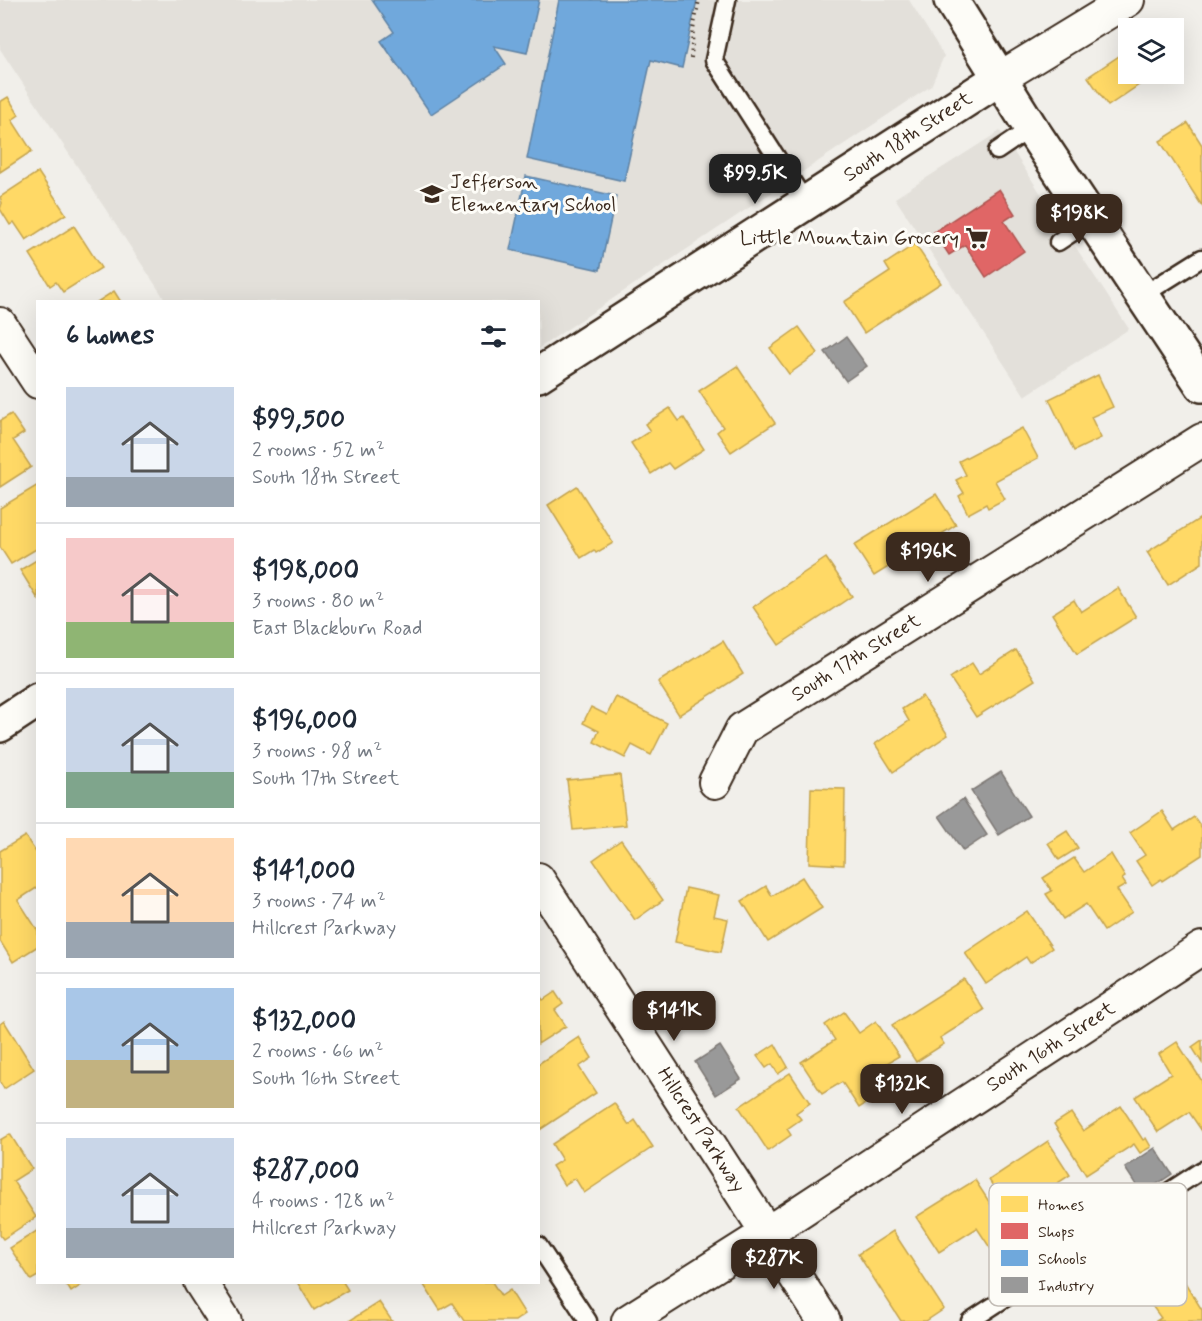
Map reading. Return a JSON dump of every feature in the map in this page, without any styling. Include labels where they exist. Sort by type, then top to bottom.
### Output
[{"type":"street","points":[[951,0],[1031,128],[1202,385]]},
{"type":"street","name":"South 18th Street","points":[[540,374],[1000,78],[1128,0]]},
{"type":"street","points":[[0,324],[36,379]]},
{"type":"street","name":"South 17th Street","points":[[716,782],[742,729],[1202,440]]},
{"type":"street","points":[[0,725],[36,701]]},
{"type":"street","name":"Hillcrest Parkway","points":[[540,882],[824,1321]]},
{"type":"street","name":"South 16th Street","points":[[628,1321],[767,1233],[1202,948]]},
{"type":"street","points":[[201,1284],[225,1321]]},
{"type":"lane","points":[[727,0],[714,60],[806,203]]},
{"type":"lane","points":[[997,151],[1031,128]]},
{"type":"lane","points":[[1058,242],[1093,219]]},
{"type":"lane","points":[[1143,294],[1202,258]]},
{"type":"lane","points":[[1182,1183],[1202,1170]]},
{"type":"lane","points":[[540,1248],[588,1321]]},
{"type":"lane","points":[[970,1321],[993,1306]]},
{"type":"shaded area","name":"Jefferson Elementary School","points":[[0,0],[909,0],[944,56],[931,86],[540,347],[540,300],[165,300],[0,49]]},
{"type":"shaded area","points":[[1000,131],[1129,329],[1025,396],[895,198]]},
{"type":"building: Homes","points":[[1118,57],[1118,84],[1140,84],[1108,106],[1088,77]]},
{"type":"building: Homes","points":[[8,97],[19,115],[12,120],[32,151],[0,172],[0,102]]},
{"type":"building: Homes","points":[[1188,123],[1202,145],[1202,206],[1160,141]]},
{"type":"building: Homes","points":[[38,172],[66,214],[26,240],[14,222],[10,225],[0,209],[2,203],[0,197]]},
{"type":"building: Homes","points":[[74,226],[101,268],[63,292],[56,282],[50,286],[30,254]]},
{"type":"building: Homes","points":[[915,244],[941,283],[864,333],[844,302],[890,272],[885,264]]},
{"type":"building: Homes","points":[[114,291],[120,300],[100,300]]},
{"type":"building: Homes","points":[[799,327],[818,353],[789,374],[770,348]]},
{"type":"building: Homes","points":[[737,366],[775,423],[731,452],[717,432],[723,427],[699,391]]},
{"type":"building: Homes","points":[[1098,375],[1113,407],[1091,417],[1101,438],[1074,451],[1049,399]]},
{"type":"building: Homes","points":[[670,408],[679,421],[684,418],[704,449],[673,469],[668,463],[651,474],[631,443],[650,431],[645,424]]},
{"type":"building: Homes","points":[[11,414],[24,433],[13,440],[31,467],[0,487],[0,421]]},
{"type":"building: Homes","points":[[1022,428],[1038,458],[995,481],[1005,499],[988,508],[986,504],[968,514],[959,496],[964,493],[956,480],[966,475],[959,461]]},
{"type":"building: Homes","points":[[36,486],[36,549],[11,564],[0,547],[0,508]]},
{"type":"building: Homes","points":[[577,486],[613,543],[596,553],[594,550],[581,558],[548,505]]},
{"type":"building: Homes","points":[[936,494],[956,525],[874,576],[854,545]]},
{"type":"building: Homes","points":[[1202,517],[1202,563],[1168,585],[1147,552]]},
{"type":"building: Homes","points":[[826,558],[852,596],[779,645],[753,607]]},
{"type":"building: Homes","points":[[36,560],[36,596],[20,570]]},
{"type":"building: Homes","points":[[1118,588],[1136,617],[1077,654],[1052,614],[1074,600],[1081,612]]},
{"type":"building: Homes","points":[[723,641],[743,674],[679,715],[658,682]]},
{"type":"building: Homes","points":[[1016,650],[1035,680],[976,717],[950,678],[972,663],[979,674]]},
{"type":"building: Homes","points":[[922,696],[948,735],[893,772],[875,744],[909,721],[902,709]]},
{"type":"building: Homes","points":[[616,697],[667,723],[651,755],[632,745],[625,758],[594,742],[599,731],[583,723],[591,707],[607,715]]},
{"type":"building: Homes","points":[[620,775],[626,825],[573,830],[567,780]]},
{"type":"building: Homes","points":[[811,788],[845,789],[844,865],[809,863]]},
{"type":"building: Homes","points":[[1162,811],[1174,830],[1194,817],[1202,828],[1202,855],[1152,885],[1136,861],[1145,855],[1130,833]]},
{"type":"building: Homes","points":[[1067,831],[1078,848],[1059,860],[1048,843]]},
{"type":"building: Homes","points":[[25,836],[36,852],[36,888],[18,900],[36,928],[36,947],[13,962],[0,941],[0,851]]},
{"type":"building: Homes","points":[[621,840],[663,900],[635,920],[593,860]]},
{"type":"building: Homes","points":[[1111,854],[1125,877],[1122,879],[1126,885],[1117,890],[1132,912],[1104,931],[1086,904],[1063,919],[1046,894],[1052,891],[1043,878],[1074,858],[1084,872]]},
{"type":"building: Homes","points":[[802,877],[822,908],[768,942],[742,901],[766,886],[772,896]]},
{"type":"building: Homes","points":[[686,888],[719,895],[714,916],[728,919],[721,952],[675,942]]},
{"type":"building: Homes","points":[[1027,911],[1052,948],[1030,963],[1026,957],[986,984],[965,953]]},
{"type":"building: Homes","points":[[964,979],[984,1010],[940,1038],[944,1044],[916,1062],[892,1025]]},
{"type":"building: Homes","points":[[555,992],[563,1004],[555,1010],[566,1026],[540,1043],[540,996],[543,1000]]},
{"type":"building: Homes","points":[[844,1012],[859,1033],[876,1021],[899,1056],[882,1066],[894,1085],[859,1108],[842,1082],[822,1094],[801,1062],[835,1040],[825,1025]]},
{"type":"building: Homes","points":[[4,1021],[34,1069],[4,1089],[0,1082],[0,1024]]},
{"type":"building: Homes","points":[[579,1037],[592,1058],[579,1067],[596,1093],[540,1130],[540,1063]]},
{"type":"building: Homes","points":[[1202,1040],[1202,1063],[1192,1047]]},
{"type":"building: Homes","points":[[1177,1042],[1202,1081],[1202,1131],[1189,1112],[1158,1132],[1135,1097],[1171,1074],[1159,1054]]},
{"type":"building: Homes","points":[[775,1044],[788,1067],[778,1074],[772,1064],[766,1068],[757,1056]]},
{"type":"building: Homes","points":[[790,1073],[810,1103],[796,1113],[801,1119],[787,1129],[791,1135],[768,1151],[739,1107]]},
{"type":"building: Homes","points":[[614,1103],[629,1125],[635,1120],[653,1147],[584,1193],[575,1178],[564,1185],[552,1166],[562,1160],[552,1144]]},
{"type":"building: Homes","points":[[1121,1106],[1143,1140],[1146,1138],[1151,1147],[1140,1153],[1134,1144],[1086,1175],[1054,1124],[1071,1113],[1083,1131]]},
{"type":"building: Homes","points":[[10,1134],[32,1169],[13,1181],[36,1217],[3,1239],[0,1235],[0,1140]]},
{"type":"building: Homes","points":[[1048,1141],[1070,1175],[1058,1183],[991,1183],[989,1180]]},
{"type":"building: Homes","points":[[975,1180],[989,1202],[989,1246],[977,1228],[939,1252],[916,1217]]},
{"type":"building: Homes","points":[[36,1231],[36,1277],[31,1280],[10,1248]]},
{"type":"building: Homes","points":[[893,1231],[944,1309],[926,1321],[901,1321],[858,1254]]},
{"type":"building: Homes","points":[[66,1284],[83,1284],[71,1292]]},
{"type":"building: Homes","points":[[298,1284],[344,1284],[348,1290],[314,1310]]},
{"type":"building: Homes","points":[[423,1284],[493,1284],[501,1296],[510,1290],[525,1314],[515,1321],[464,1321],[452,1303],[440,1310]]},
{"type":"building: Homes","points":[[1187,1286],[1202,1310],[1202,1321],[1156,1321],[1161,1318],[1152,1306],[1187,1306]]},
{"type":"building: Homes","points":[[379,1302],[392,1321],[349,1321]]},
{"type":"building: Shops","name":"Little Mountain Grocery","points":[[999,189],[1015,214],[1004,221],[1024,251],[986,277],[965,245],[949,255],[934,232]]},
{"type":"building: Schools","points":[[372,0],[539,0],[527,53],[494,46],[506,64],[431,114],[381,41],[394,32]]},
{"type":"building: Schools","points":[[559,0],[697,0],[682,68],[651,60],[624,181],[527,159]]},
{"type":"building: Schools","points":[[526,176],[616,196],[600,270],[510,250]]},
{"type":"building: Industry","points":[[846,337],[867,366],[846,381],[825,352]]},
{"type":"building: Industry","points":[[1001,772],[1029,816],[999,835],[971,791]]},
{"type":"building: Industry","points":[[963,799],[987,835],[963,851],[939,816]]},
{"type":"building: Industry","points":[[720,1046],[741,1079],[716,1095],[695,1062]]},
{"type":"building: Industry","points":[[1155,1148],[1172,1174],[1158,1183],[1135,1183],[1125,1168]]},
{"type":"place","name":"Jefferson Elementary School","points":[[432,194]]},
{"type":"place","name":"Little Mountain Grocery","points":[[977,238]]}]
